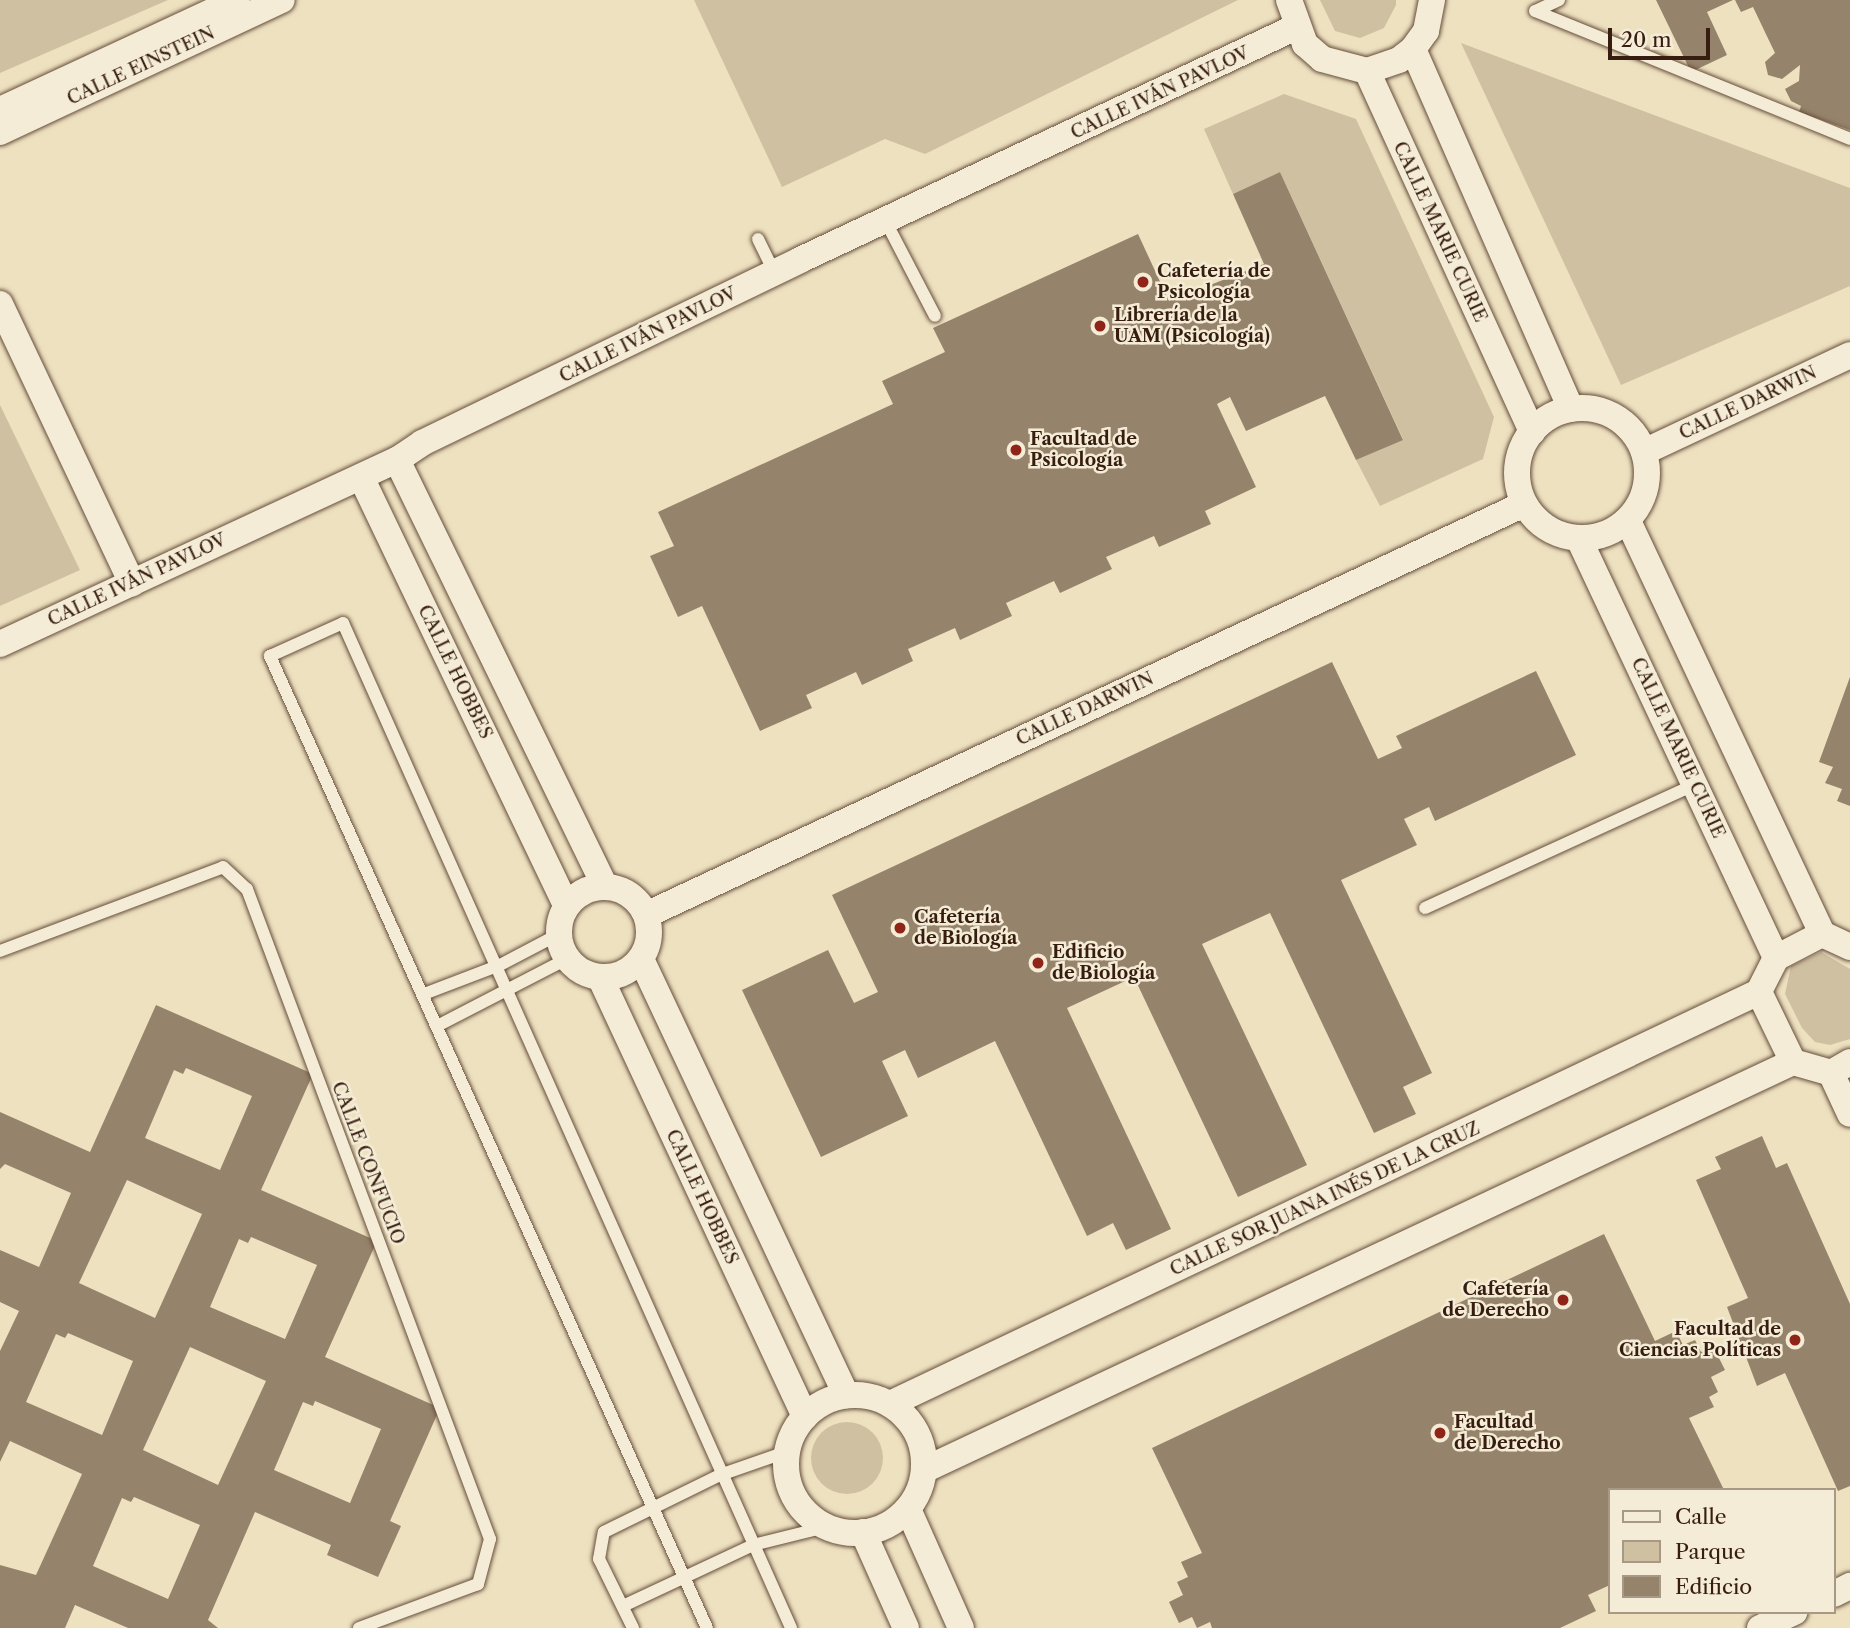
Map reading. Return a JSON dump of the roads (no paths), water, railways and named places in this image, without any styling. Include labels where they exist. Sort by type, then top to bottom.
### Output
[{"type":"street","name":"CALLE EINSTEIN","points":[[0,110],[236,0]]},
{"type":"street","name":"CALLE EINSTEIN","points":[[0,132],[282,0]]},
{"type":"street","points":[[1289,0],[1296,27],[1322,60],[1367,71],[1399,60],[1413,49],[1426,31],[1432,0]]},
{"type":"street","name":"CALLE IVÁN PAVLOV","points":[[0,644],[397,460],[422,443],[885,220],[1296,27]]},
{"type":"street","points":[[1413,49],[1571,409]]},
{"type":"street","name":"CALLE MARIE CURIE","points":[[1367,71],[1532,432]]},
{"type":"street","points":[[0,304],[132,583]]},
{"type":"street","name":"CALLE DARWIN","points":[[1646,452],[1850,355]]},
{"type":"street","points":[[1571,409],[1606,412],[1621,421],[1646,452],[1646,486],[1628,521],[1613,531],[1579,539],[1557,534],[1524,505],[1517,467],[1532,432],[1571,409]]},
{"type":"street","points":[[397,460],[605,887]]},
{"type":"street","name":"CALLE HOBBES","points":[[361,477],[567,905]]},
{"type":"street","name":"CALLE DARWIN","points":[[646,915],[1524,505]]},
{"type":"street","points":[[1628,521],[1822,934],[1850,945]]},
{"type":"street","name":"CALLE MARIE CURIE","points":[[1579,539],[1776,958]]},
{"type":"street","points":[[605,887],[630,895],[646,915],[648,945],[630,970],[600,977],[563,946],[567,905],[578,895],[605,887]]},
{"type":"street","points":[[1793,1062],[1759,992],[1776,958],[1822,934]]},
{"type":"street","points":[[641,958],[846,1395]]},
{"type":"street","name":"CALLE HOBBES","points":[[600,977],[805,1416]]},
{"type":"street","name":"CALLE SOR JUANA INÉS DE LA CRUZ","points":[[890,1404],[1759,992]]},
{"type":"street","points":[[924,1470],[1793,1062],[1840,1068],[1850,1114]]},
{"type":"street","points":[[846,1395],[890,1404],[917,1432],[924,1470],[908,1508],[896,1520],[863,1532],[826,1527],[795,1498],[786,1472],[786,1452],[805,1416],[846,1395]]},
{"type":"street","points":[[908,1508],[961,1628]]},
{"type":"street","points":[[863,1532],[906,1628]]},
{"type":"street","points":[[1760,1628],[1790,1614]]},
{"type":"lane","points":[[1559,0],[1535,11],[1850,139]]},
{"type":"lane","points":[[885,220],[935,316]]},
{"type":"lane","points":[[758,239],[776,274]]},
{"type":"lane","points":[[707,1628],[439,1025],[270,656],[344,624],[500,965],[720,1475],[791,1628]]},
{"type":"lane","points":[[1425,908],[1696,784]]},
{"type":"lane","name":"CALLE CONFUCIO","points":[[0,951],[223,867],[247,889],[490,1539],[478,1584],[359,1628]]},
{"type":"lane","points":[[424,993],[500,965],[563,946]]},
{"type":"lane","points":[[439,1025],[511,991],[563,946]]},
{"type":"lane","points":[[633,1628],[599,1559],[604,1532],[720,1475],[786,1452]]},
{"type":"lane","points":[[623,1605],[753,1545],[826,1527]]},
{"type":"place","name":"Cafetería de Psicología","points":[[1143,282]]},
{"type":"place","name":"Librería de la UAM (Psicología)","points":[[1100,326]]},
{"type":"place","name":"Facultad de Psicología","points":[[1016,450]]},
{"type":"place","name":"Cafetería de Biología","points":[[900,928]]},
{"type":"place","name":"Edificio de Biología","points":[[1038,963]]},
{"type":"place","name":"Cafetería de Derecho","points":[[1563,1300]]},
{"type":"place","name":"Facultad de Ciencias Políticas","points":[[1795,1340]]},
{"type":"place","name":"Facultad de Derecho","points":[[1440,1433]]}]
